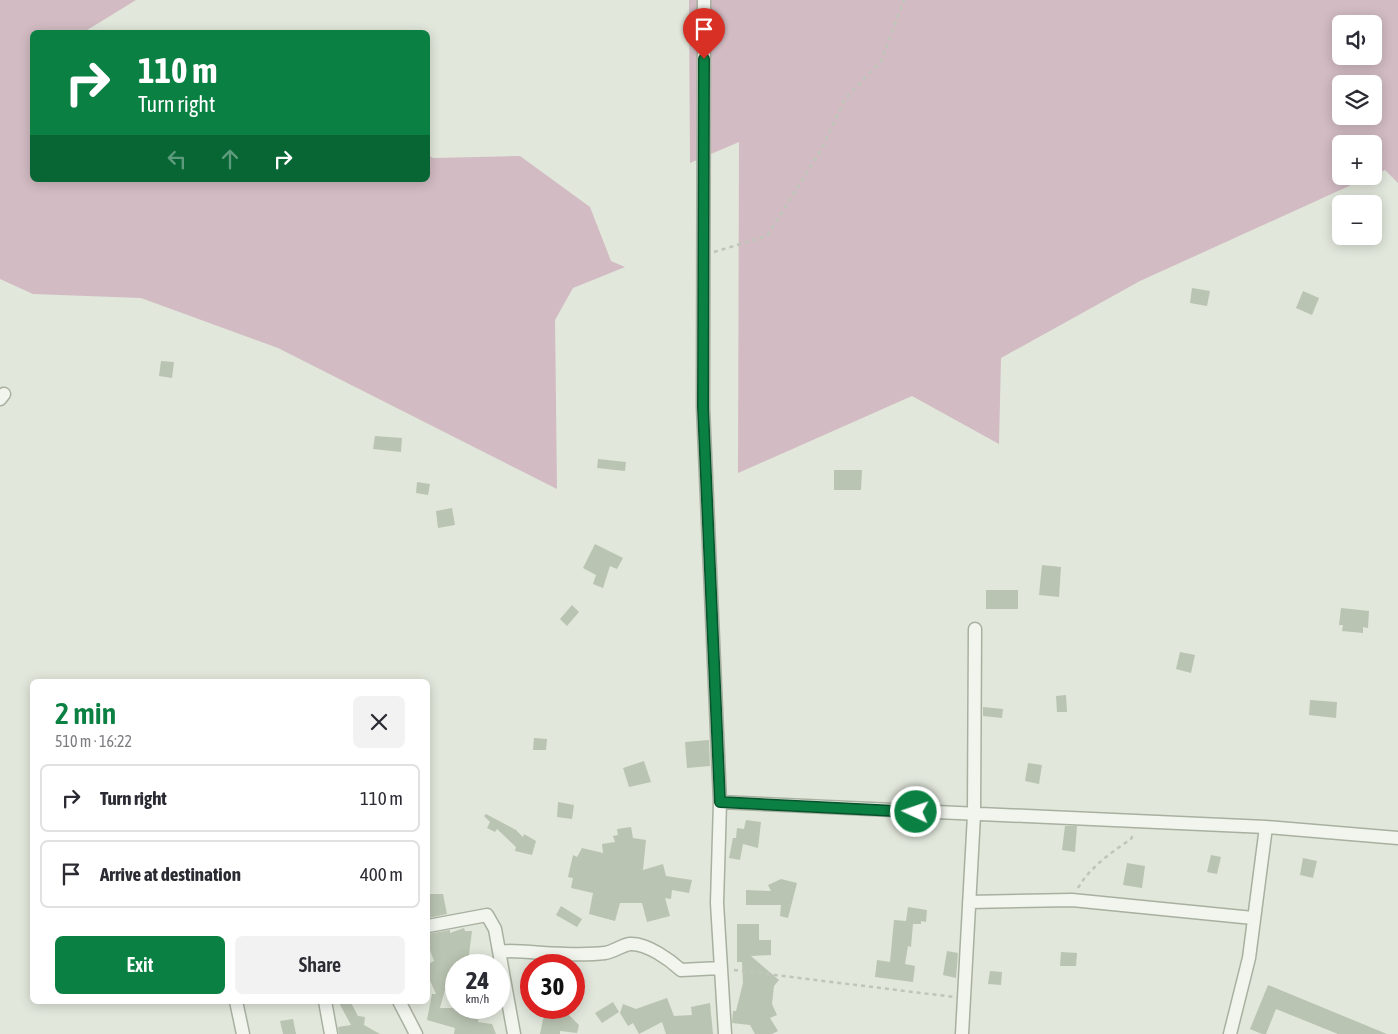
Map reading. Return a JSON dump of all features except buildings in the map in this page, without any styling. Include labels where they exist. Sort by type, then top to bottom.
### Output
[{"type":"street","points":[[704,0],[703,407],[720,802],[717,903],[725,1034]]},
{"type":"street","points":[[962,1034],[974,814],[975,629]]},
{"type":"street","points":[[720,802],[1266,827],[1398,838]]},
{"type":"street","points":[[1230,1034],[1249,958],[1266,827]]},
{"type":"street","points":[[969,902],[1072,900],[1254,918]]},
{"type":"street","points":[[430,926],[487,915],[495,928],[514,1034]]},
{"type":"street","points":[[500,951],[540,951],[568,956],[607,953],[631,944],[664,954],[681,970],[720,968]]},
{"type":"street","points":[[237,1004],[243,1034]]},
{"type":"street","points":[[326,1004],[331,1034]]},
{"type":"street","points":[[401,1004],[416,1034]]},
{"type":"path","points":[[704,256],[767,236],[821,150],[845,98],[881,61],[904,0]]},
{"type":"path","points":[[1072,900],[1084,879],[1131,838],[1142,822]]},
{"type":"path","points":[[720,968],[963,998]]},
{"type":"shaded area","points":[[0,0],[136,0],[87,30],[30,30],[30,182],[430,182],[430,156],[433,158],[520,156],[590,207],[611,261],[625,267],[573,288],[555,320],[557,489],[278,348],[141,298],[33,294],[0,279]]},
{"type":"shaded area","points":[[689,0],[1398,0],[1398,183],[1385,170],[1382,171],[1382,135],[1332,135],[1332,185],[1351,185],[1140,281],[1001,358],[999,444],[912,396],[738,473],[739,142],[690,163]]},
{"type":"route","points":[[704,59],[703,407],[720,802],[916,812]]}]
